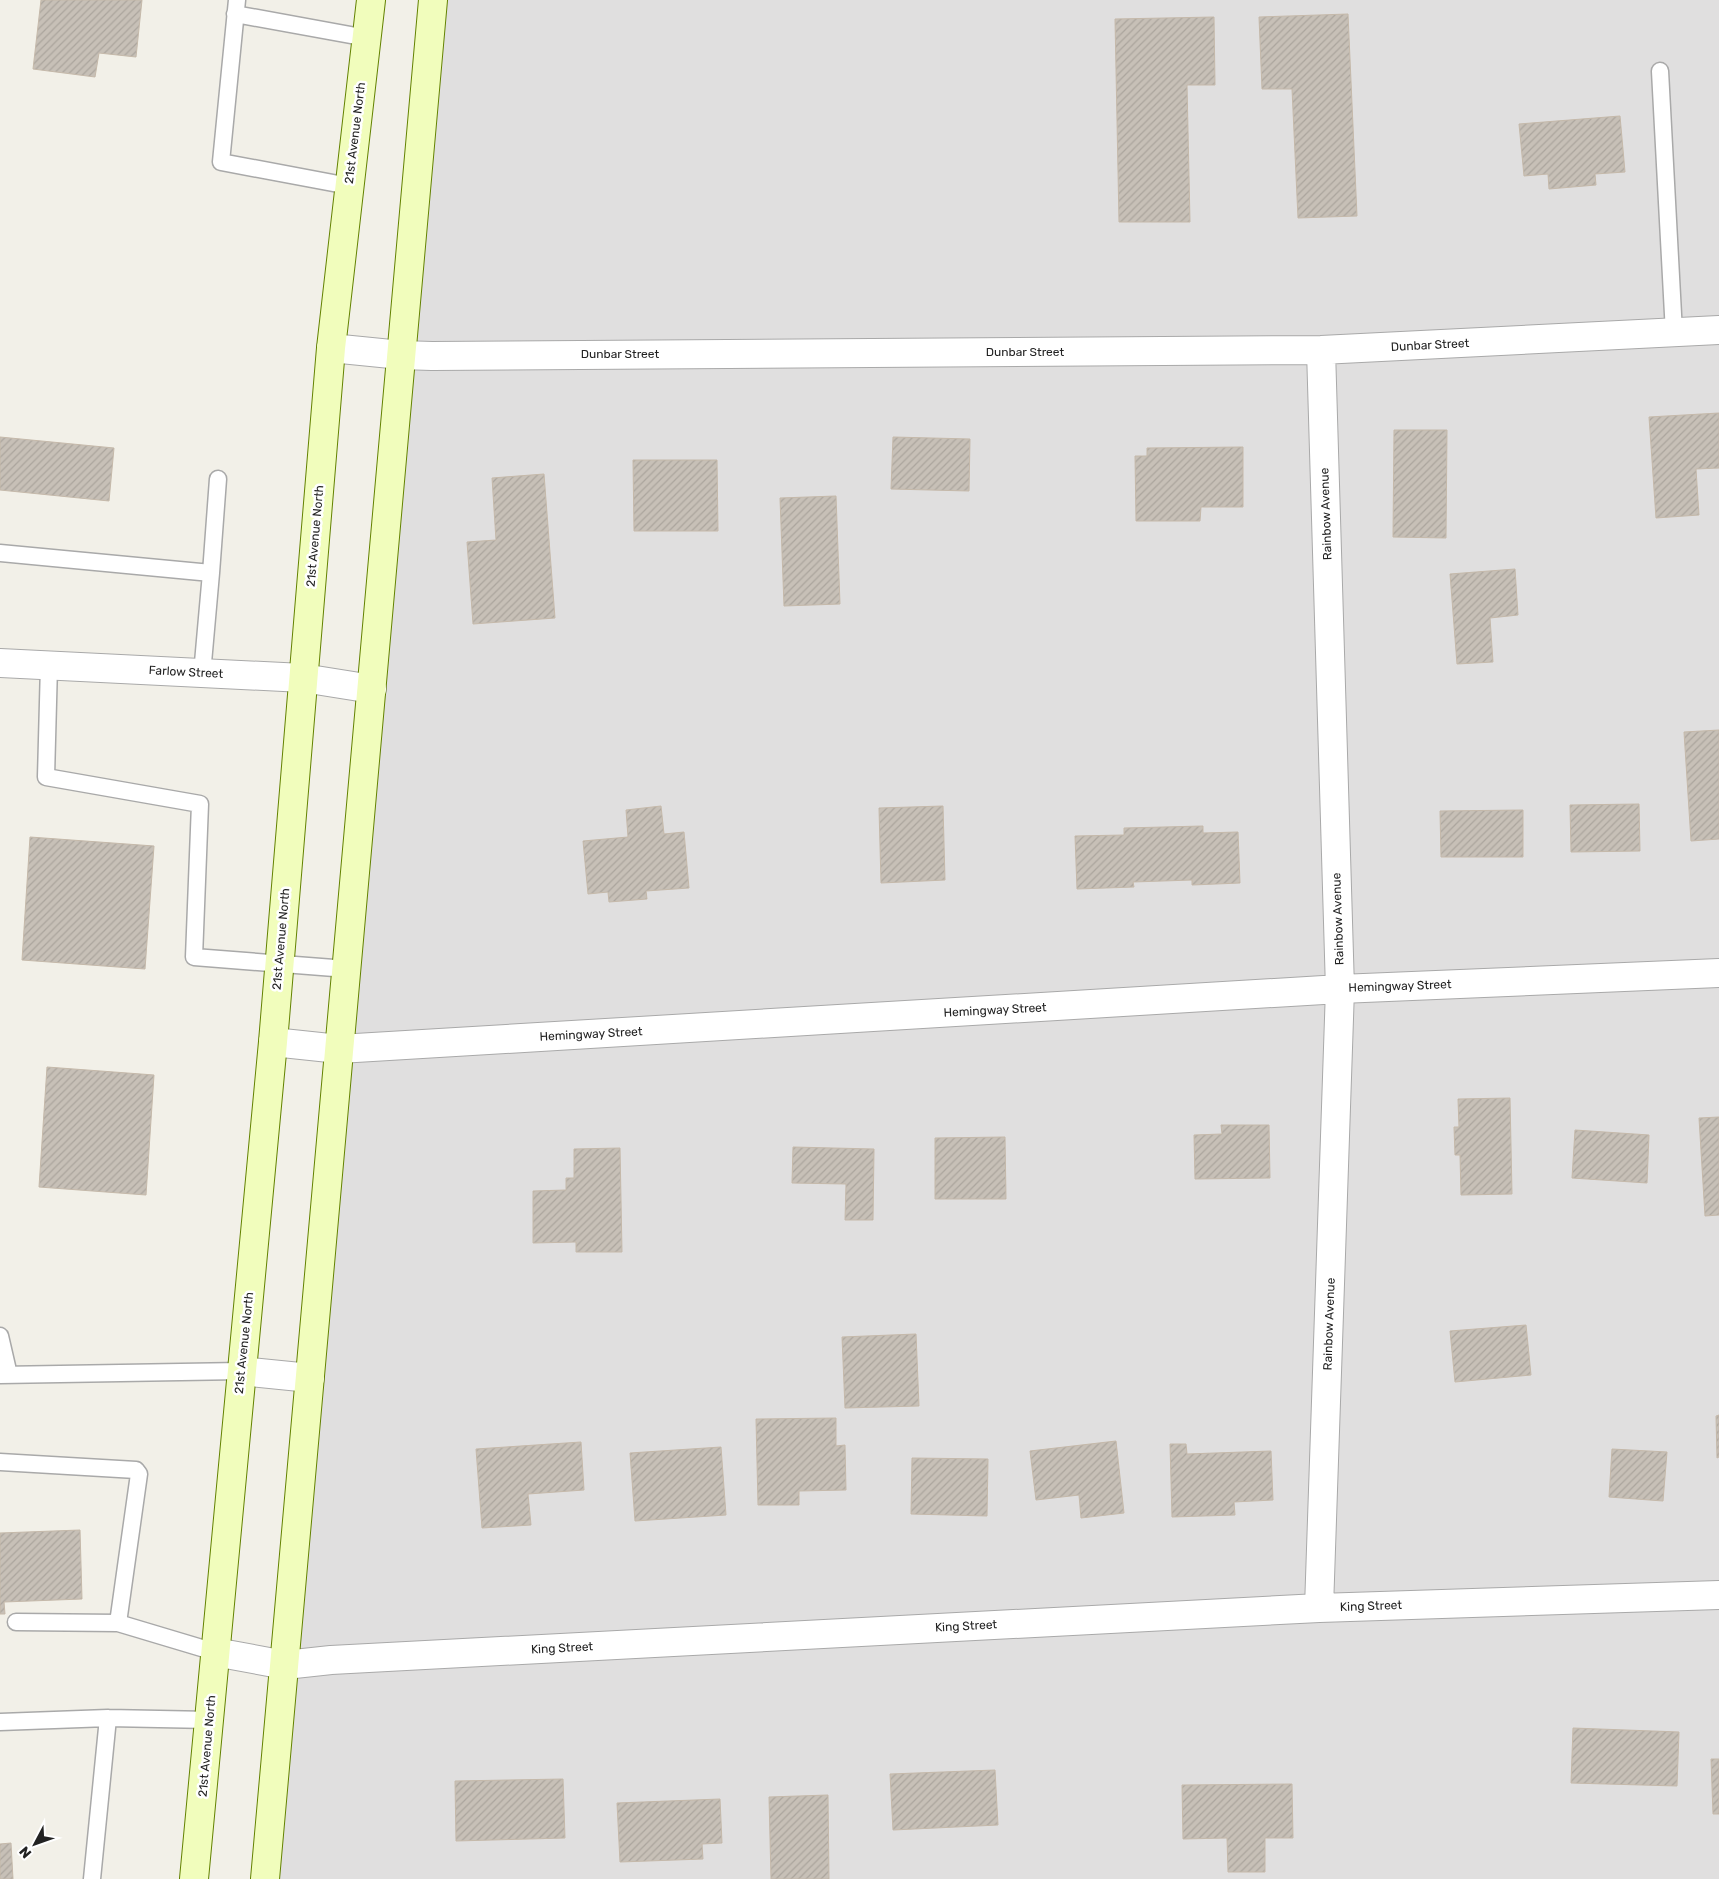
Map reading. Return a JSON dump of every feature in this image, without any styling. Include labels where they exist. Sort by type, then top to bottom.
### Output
[{"type":"main road","name":"21st Avenue North","points":[[194,1879],[273,1042],[331,348],[371,0]]},
{"type":"main road","points":[[265,1879],[433,0]]},
{"type":"street","name":"Dunbar Street","points":[[331,348],[401,355],[1321,350],[1719,330]]},
{"type":"street","name":"Rainbow Avenue","points":[[1319,1608],[1340,989],[1321,350]]},
{"type":"street","name":"Farlow Street","points":[[0,663],[302,678],[372,689]]},
{"type":"street","name":"Hemingway Street","points":[[273,1042],[339,1049],[1340,989],[1719,973]]},
{"type":"street","points":[[241,1371],[310,1378]]},
{"type":"street","name":"King Street","points":[[215,1652],[285,1665],[351,1659],[1319,1608],[1719,1595]]},
{"type":"lane","points":[[349,186],[221,162],[236,7],[367,38]]},
{"type":"lane","points":[[1660,71],[1674,333]]},
{"type":"lane","points":[[202,674],[218,479]]},
{"type":"lane","points":[[0,553],[211,573]]},
{"type":"lane","points":[[49,665],[46,777],[200,804],[194,958],[347,969]]},
{"type":"lane","points":[[0,1336],[3,1374],[241,1371]]},
{"type":"lane","points":[[0,1462],[136,1470],[139,1474],[118,1623]]},
{"type":"lane","points":[[16,1622],[118,1623],[215,1652]]},
{"type":"lane","points":[[0,1722],[108,1718],[210,1720]]},
{"type":"lane","points":[[92,1879],[108,1718]]},
{"type":"shaded area","points":[[433,0],[1719,0],[1719,1879],[265,1879]]},
{"type":"building","points":[[41,0],[142,0],[136,57],[99,53],[95,77],[33,69]]},
{"type":"building","points":[[1348,14],[1357,216],[1298,218],[1292,89],[1262,89],[1259,17]]},
{"type":"building","points":[[1214,17],[1215,85],[1187,85],[1190,222],[1119,222],[1115,19]]},
{"type":"building","points":[[1620,116],[1625,172],[1595,174],[1596,185],[1549,189],[1548,174],[1524,176],[1519,124]]},
{"type":"building","points":[[1719,413],[1719,468],[1696,469],[1699,515],[1656,518],[1649,417]]},
{"type":"building","points":[[1394,430],[1447,430],[1446,538],[1393,537]]},
{"type":"building","points":[[0,437],[114,448],[109,501],[0,490]]},
{"type":"building","points":[[893,437],[970,439],[969,491],[891,489]]},
{"type":"building","points":[[1243,447],[1243,507],[1201,507],[1200,521],[1136,521],[1135,456],[1147,456],[1147,448]]},
{"type":"building","points":[[633,460],[717,460],[718,531],[634,531]]},
{"type":"building","points":[[544,474],[555,618],[473,624],[467,542],[496,540],[492,478]]},
{"type":"building","points":[[836,496],[840,604],[784,606],[780,498]]},
{"type":"building","points":[[1515,569],[1518,615],[1490,618],[1493,662],[1457,664],[1450,574]]},
{"type":"building","points":[[1719,730],[1719,839],[1691,841],[1684,732]]},
{"type":"building","points":[[1639,804],[1640,851],[1571,852],[1570,805]]},
{"type":"building","points":[[661,806],[664,834],[684,832],[689,888],[646,891],[647,899],[609,902],[608,892],[588,894],[583,841],[628,837],[626,810]]},
{"type":"building","points":[[943,806],[945,880],[881,883],[879,808]]},
{"type":"building","points":[[1523,810],[1523,857],[1441,857],[1440,811]]},
{"type":"building","points":[[1203,826],[1203,833],[1238,832],[1240,883],[1192,885],[1192,880],[1133,882],[1134,887],[1077,889],[1075,836],[1124,835],[1124,828]]},
{"type":"building","points":[[30,837],[154,846],[145,969],[22,960]]},
{"type":"building","points":[[47,1067],[154,1075],[146,1195],[39,1187]]},
{"type":"building","points":[[1510,1098],[1512,1194],[1461,1195],[1460,1155],[1455,1155],[1454,1127],[1459,1127],[1458,1099]]},
{"type":"building","points":[[1719,1117],[1719,1215],[1705,1216],[1699,1118]]},
{"type":"building","points":[[1221,1125],[1269,1125],[1270,1178],[1195,1179],[1194,1135],[1222,1134]]},
{"type":"building","points":[[1575,1130],[1649,1135],[1647,1183],[1572,1178]]},
{"type":"building","points":[[1005,1137],[1006,1199],[935,1199],[935,1138]]},
{"type":"building","points":[[793,1147],[874,1149],[873,1220],[845,1220],[846,1184],[792,1183]]},
{"type":"building","points":[[620,1148],[622,1252],[576,1252],[576,1242],[533,1243],[533,1191],[566,1190],[566,1178],[574,1178],[574,1149]]},
{"type":"building","points":[[1526,1325],[1531,1375],[1455,1382],[1450,1331]]},
{"type":"building","points":[[916,1334],[919,1406],[845,1408],[842,1337]]},
{"type":"building","points":[[1719,1415],[1719,1457],[1717,1458],[1716,1416]]},
{"type":"building","points":[[836,1418],[836,1446],[845,1445],[846,1490],[799,1491],[799,1505],[758,1505],[756,1419]]},
{"type":"building","points":[[1116,1441],[1124,1513],[1081,1518],[1079,1495],[1036,1500],[1030,1451]]},
{"type":"building","points":[[581,1442],[584,1490],[528,1494],[531,1525],[482,1528],[476,1449]]},
{"type":"building","points":[[1170,1444],[1186,1444],[1187,1454],[1271,1451],[1273,1500],[1234,1502],[1235,1515],[1172,1517]]},
{"type":"building","points":[[721,1447],[726,1515],[635,1521],[630,1453]]},
{"type":"building","points":[[1612,1449],[1667,1452],[1663,1501],[1609,1497]]},
{"type":"building","points":[[912,1458],[988,1459],[987,1516],[911,1514]]},
{"type":"building","points":[[80,1530],[82,1599],[4,1602],[5,1614],[0,1614],[0,1533]]},
{"type":"building","points":[[1573,1728],[1679,1732],[1677,1786],[1571,1783]]},
{"type":"building","points":[[1711,1759],[1719,1759],[1719,1814],[1713,1814]]},
{"type":"building","points":[[995,1770],[998,1825],[893,1830],[890,1774]]},
{"type":"building","points":[[563,1779],[565,1838],[456,1841],[455,1781]]},
{"type":"building","points":[[1292,1784],[1293,1838],[1265,1838],[1265,1872],[1228,1872],[1227,1838],[1183,1839],[1182,1785]]},
{"type":"building","points":[[828,1795],[829,1879],[771,1879],[769,1797]]},
{"type":"building","points":[[720,1799],[722,1843],[702,1844],[703,1859],[620,1862],[617,1803]]},
{"type":"building","points":[[11,1843],[13,1879],[0,1879],[0,1844]]}]
